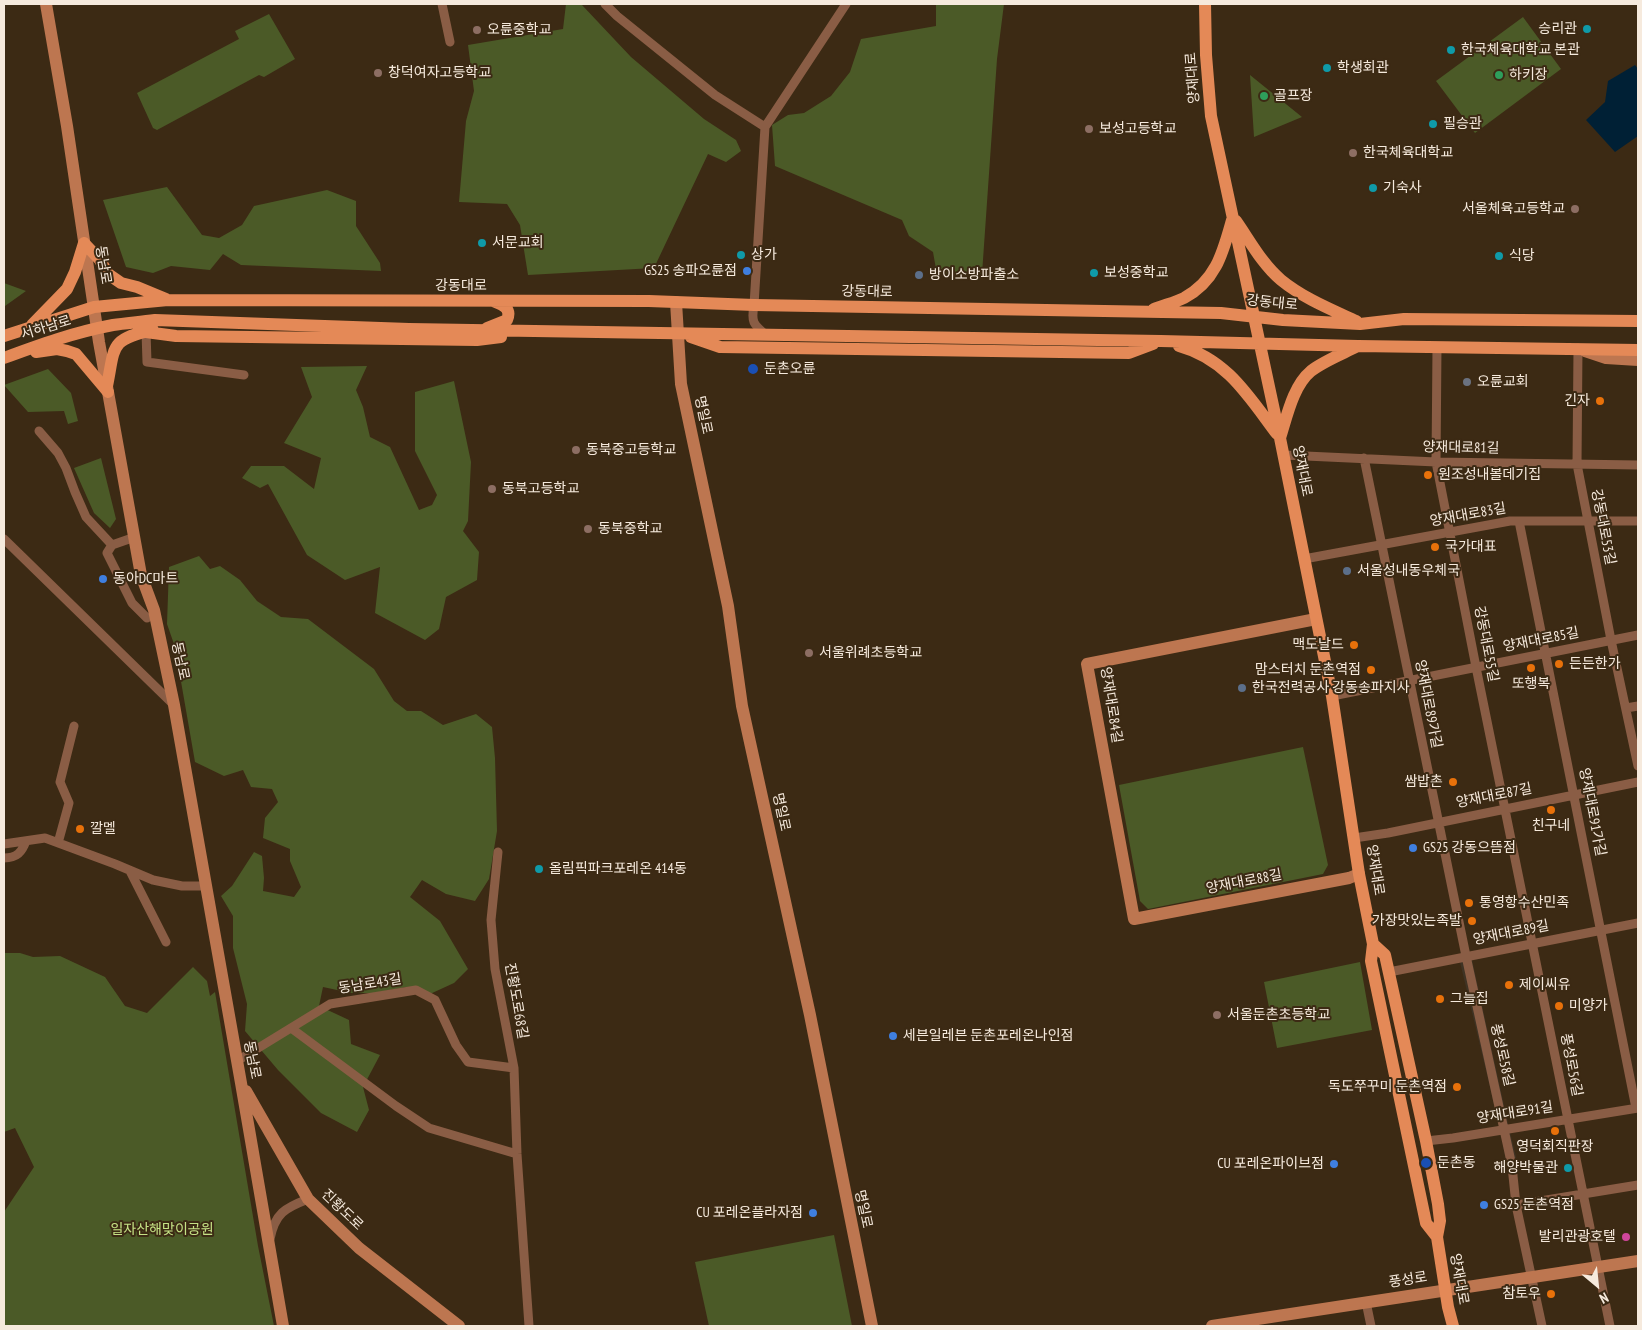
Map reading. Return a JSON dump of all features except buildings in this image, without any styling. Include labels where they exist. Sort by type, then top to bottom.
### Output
[{"type":"main road","name":"동남로","points":[[46,4],[97,328],[141,575],[154,610],[174,705],[283,1326]]},
{"type":"main road","name":"양재대로","points":[[1205,4],[1206,55],[1211,116],[1284,455],[1332,696],[1359,874],[1373,944],[1370,961],[1426,1223],[1437,1237]]},
{"type":"main road","points":[[1147,311],[1182,298],[1199,288],[1211,274],[1221,257],[1233,217]]},
{"type":"main road","points":[[1233,217],[1265,263],[1280,279],[1301,294],[1360,324]]},
{"type":"main road","points":[[84,243],[100,260],[108,274],[121,283],[137,287],[168,300]]},
{"type":"main road","points":[[30,327],[67,289],[76,272],[84,243]]},
{"type":"main road","name":"강동대로","points":[[94,307],[168,300],[676,302],[1221,313],[1283,320],[1360,324],[1404,319],[1638,321]]},
{"type":"main road","points":[[480,330],[507,320],[508,309],[504,305],[492,301]]},
{"type":"main road","name":"명일로","points":[[676,302],[682,384],[728,606],[742,706],[810,1015],[872,1326]]},
{"type":"main road","name":"서하남로","points":[[4,336],[94,307]]},
{"type":"main road","points":[[97,328],[156,320],[480,330],[1638,350]]},
{"type":"main road","points":[[108,389],[115,346],[122,339],[146,332],[197,322]]},
{"type":"main road","name":"서하남로","points":[[4,358],[47,342],[97,328]]},
{"type":"main road","points":[[146,332],[176,336],[477,340],[532,331]]},
{"type":"main road","points":[[677,333],[720,347],[1129,353],[1160,342],[1182,346],[1204,354],[1228,372],[1245,391],[1280,438]]},
{"type":"main road","points":[[1280,438],[1300,385],[1311,372],[1358,346]]},
{"type":"main road","points":[[1578,348],[1606,358],[1638,360]]},
{"type":"main road","points":[[19,352],[67,350],[76,354],[108,389]]},
{"type":"main road","name":"양재대로84길","points":[[1134,919],[1087,664],[1316,619]]},
{"type":"main road","name":"양재대로88길","points":[[1134,919],[1349,878],[1359,874]]},
{"type":"main road","name":"양재대로","points":[[1373,944],[1385,955],[1426,1141],[1440,1221],[1437,1237],[1445,1290],[1453,1326]]},
{"type":"main road","name":"진황도로","points":[[241,1083],[308,1199],[360,1248],[459,1326]]},
{"type":"main road","name":"풍성로","points":[[1212,1326],[1236,1324],[1366,1302],[1638,1261]]},
{"type":"street","points":[[442,4],[450,42]]},
{"type":"street","points":[[605,4],[617,16],[715,95],[765,127]]},
{"type":"street","points":[[766,335],[754,325],[752,318],[765,127],[846,4]]},
{"type":"street","points":[[146,332],[147,362],[244,375]]},
{"type":"street","name":"강동대로55길","points":[[1437,347],[1436,462],[1532,943]]},
{"type":"street","name":"강동대로53길","points":[[1578,348],[1577,464],[1611,640],[1638,766]]},
{"type":"street","points":[[39,431],[58,453],[86,517],[112,545]]},
{"type":"street","name":"양재대로81길","points":[[1284,455],[1436,462],[1638,465]]},
{"type":"street","name":"양재대로89가길","points":[[1364,458],[1466,956]]},
{"type":"street","name":"양재대로83길","points":[[1304,559],[1510,521],[1638,521]]},
{"type":"street","name":"양재대로91가길","points":[[1519,521],[1637,1108]]},
{"type":"street","points":[[135,537],[112,545],[108,553],[132,602],[147,618]]},
{"type":"street","points":[[4,539],[174,705]]},
{"type":"street","name":"양재대로85길","points":[[1332,696],[1638,635]]},
{"type":"street","points":[[1626,708],[1638,706]]},
{"type":"street","points":[[58,843],[69,804],[60,782],[74,726]]},
{"type":"street","name":"양재대로87길","points":[[1354,838],[1388,833],[1638,782]]},
{"type":"street","points":[[4,844],[45,838],[153,880],[182,886],[206,886]]},
{"type":"street","points":[[4,858],[11,858],[22,852],[26,840]]},
{"type":"street","name":"진황도로68길","points":[[498,852],[491,920],[495,969],[514,1068],[529,1326]]},
{"type":"street","points":[[130,871],[166,942]]},
{"type":"street","name":"양재대로89길","points":[[1389,972],[1638,923]]},
{"type":"street","name":"풍성로56길","points":[[1532,943],[1610,1326]]},
{"type":"street","name":"풍성로58길","points":[[1466,956],[1512,1166],[1516,1205],[1542,1326]]},
{"type":"street","name":"동남로43길","points":[[237,1061],[330,1004],[416,990],[436,1000],[456,1045],[468,1062],[514,1068]]},
{"type":"street","points":[[291,1028],[396,1106],[429,1128],[518,1154]]},
{"type":"street","name":"양재대로91길","points":[[1426,1141],[1637,1108]]},
{"type":"street","points":[[1516,1205],[1638,1185]]},
{"type":"street","points":[[269,1242],[276,1218],[294,1204],[308,1199]]},
{"type":"street","points":[[1366,1302],[1371,1326]]},
{"type":"shaded area","points":[[1471,955],[1518,1165],[1507,1167],[1500,1129],[1459,958]]},
{"type":"green space","points":[[566,4],[582,5],[631,57],[704,119],[736,140],[741,151],[726,162],[708,154],[654,268],[528,275],[520,225],[507,204],[459,202],[466,121],[474,91],[468,45],[563,29]]},
{"type":"green space","points":[[936,4],[1004,4],[997,59],[982,274],[952,277],[936,269],[933,252],[909,236],[902,220],[775,166],[772,125],[788,115],[804,113],[831,96],[850,72],[861,39],[936,26]]},
{"type":"green space","points":[[269,14],[295,59],[264,77],[259,75],[157,130],[153,128],[137,93],[239,39],[235,31]]},
{"type":"green space","name":"하키장","points":[[1523,17],[1561,69],[1475,133],[1436,81]]},
{"type":"green space","name":"골프장","points":[[1250,75],[1302,117],[1254,137]]},
{"type":"green space","points":[[167,187],[202,235],[219,238],[242,225],[254,206],[327,190],[356,201],[356,226],[380,263],[381,271],[241,265],[223,254],[210,270],[171,266],[153,273],[126,267],[103,200]]},
{"type":"green space","points":[[4,283],[26,291],[4,306]]},
{"type":"green space","points":[[367,366],[356,390],[363,407],[370,437],[390,447],[419,510],[432,505],[437,495],[415,451],[415,392],[454,381],[471,462],[468,521],[463,531],[479,552],[477,580],[446,597],[439,629],[425,640],[375,613],[380,567],[345,580],[307,555],[268,484],[260,488],[242,478],[251,466],[284,466],[314,489],[321,458],[284,443],[312,397],[301,367]]},
{"type":"green space","points":[[48,369],[71,393],[78,421],[68,424],[64,411],[28,412],[4,385]]},
{"type":"green space","points":[[101,458],[116,519],[110,528],[94,513],[74,468]]},
{"type":"green space","points":[[199,556],[210,569],[220,566],[240,580],[257,601],[281,617],[308,619],[374,669],[394,701],[407,711],[421,711],[443,725],[476,714],[492,727],[495,758],[497,831],[489,879],[475,901],[446,894],[422,880],[410,897],[440,921],[468,969],[454,983],[430,994],[407,987],[374,993],[351,993],[323,987],[319,1006],[349,1020],[351,1044],[380,1055],[363,1087],[369,1110],[357,1132],[321,1113],[278,1070],[245,1031],[247,1004],[233,948],[233,916],[221,896],[232,886],[254,852],[262,856],[263,891],[294,897],[301,887],[290,861],[290,849],[263,838],[265,818],[278,802],[272,789],[251,787],[243,770],[224,776],[195,762],[175,647],[167,624],[169,567]]},
{"type":"green space","points":[[1303,747],[1328,865],[1323,874],[1148,909],[1140,901],[1119,785]]},
{"type":"green space","name":"일자산해맞이공원","points":[[4,953],[20,953],[33,957],[60,956],[105,977],[125,1006],[147,1013],[193,967],[207,981],[210,996],[215,992],[258,1246],[274,1326],[4,1326],[4,1212],[34,1167],[15,1128],[4,1132]]},
{"type":"green space","points":[[1360,962],[1372,1030],[1277,1048],[1264,982]]},
{"type":"green space","points":[[834,1235],[852,1326],[709,1326],[695,1262]]},
{"type":"water","points":[[1635,65],[1638,69],[1638,136],[1615,152],[1586,120],[1605,102],[1608,81]]},
{"type":"place","name":"승리관","points":[[1587,29]]},
{"type":"place","name":"오륜중학교","points":[[477,30]]},
{"type":"place","name":"한국체육대학교 본관","points":[[1451,50]]},
{"type":"place","name":"학생회관","points":[[1327,68]]},
{"type":"place","name":"창덕여자고등학교","points":[[378,73]]},
{"type":"place","name":"하키장","points":[[1499,75]]},
{"type":"place","name":"골프장","points":[[1264,96]]},
{"type":"place","name":"필승관","points":[[1433,124]]},
{"type":"place","name":"보성고등학교","points":[[1089,129]]},
{"type":"place","name":"한국체육대학교","points":[[1353,153]]},
{"type":"place","name":"기숙사","points":[[1373,188]]},
{"type":"place","name":"서울체육고등학교","points":[[1575,209]]},
{"type":"place","name":"서문교회","points":[[482,243]]},
{"type":"place","name":"상가","points":[[741,255]]},
{"type":"place","name":"식당","points":[[1499,256]]},
{"type":"place","name":"GS25 송파오륜점","points":[[747,271]]},
{"type":"place","name":"보성중학교","points":[[1094,273]]},
{"type":"place","name":"방이소방파출소","points":[[919,275]]},
{"type":"place","name":"둔촌오륜","points":[[753,369]]},
{"type":"place","name":"오륜교회","points":[[1467,382]]},
{"type":"place","name":"긴자","points":[[1600,401]]},
{"type":"place","name":"동북중고등학교","points":[[576,450]]},
{"type":"place","name":"원조성내볼데기집","points":[[1428,475]]},
{"type":"place","name":"동북고등학교","points":[[492,489]]},
{"type":"place","name":"동북중학교","points":[[588,529]]},
{"type":"place","name":"국가대표","points":[[1435,547]]},
{"type":"place","name":"서울성내동우체국","points":[[1347,571]]},
{"type":"place","name":"동아DC마트","points":[[103,579]]},
{"type":"place","name":"맥도날드","points":[[1354,645]]},
{"type":"place","name":"서울위례초등학교","points":[[809,653]]},
{"type":"place","name":"든든한가","points":[[1559,664]]},
{"type":"place","name":"또행복","points":[[1531,668]]},
{"type":"place","name":"맘스터치 둔촌역점","points":[[1371,670]]},
{"type":"place","name":"한국전력공사 강동송파지사","points":[[1242,688]]},
{"type":"place","name":"쌈밥촌","points":[[1453,782]]},
{"type":"place","name":"친구네","points":[[1551,810]]},
{"type":"place","name":"깔멜","points":[[80,829]]},
{"type":"place","name":"GS25 강동으뜸점","points":[[1413,848]]},
{"type":"place","name":"올림픽파크포레온 414동","points":[[539,869]]},
{"type":"place","name":"통영항수산민족","points":[[1469,903]]},
{"type":"place","name":"가장맛있는족발","points":[[1472,921]]},
{"type":"place","name":"제이씨유","points":[[1509,985]]},
{"type":"place","name":"그늘집","points":[[1440,999]]},
{"type":"place","name":"미양가","points":[[1559,1006]]},
{"type":"place","name":"서울둔촌초등학교","points":[[1217,1015]]},
{"type":"place","name":"세븐일레븐 둔촌포레온나인점","points":[[893,1036]]},
{"type":"place","name":"독도쭈꾸미 둔촌역점","points":[[1457,1087]]},
{"type":"place","name":"영덕회직판장","points":[[1555,1131]]},
{"type":"place","name":"둔촌동","points":[[1426,1163]]},
{"type":"place","name":"CU 포레온파이브점","points":[[1334,1164]]},
{"type":"place","name":"해양박물관","points":[[1568,1168]]},
{"type":"place","name":"GS25 둔촌역점","points":[[1484,1205]]},
{"type":"place","name":"CU 포레온플라자점","points":[[813,1213]]},
{"type":"place","name":"발리관광호텔","points":[[1626,1237]]},
{"type":"place","name":"참토우","points":[[1551,1294]]}]
